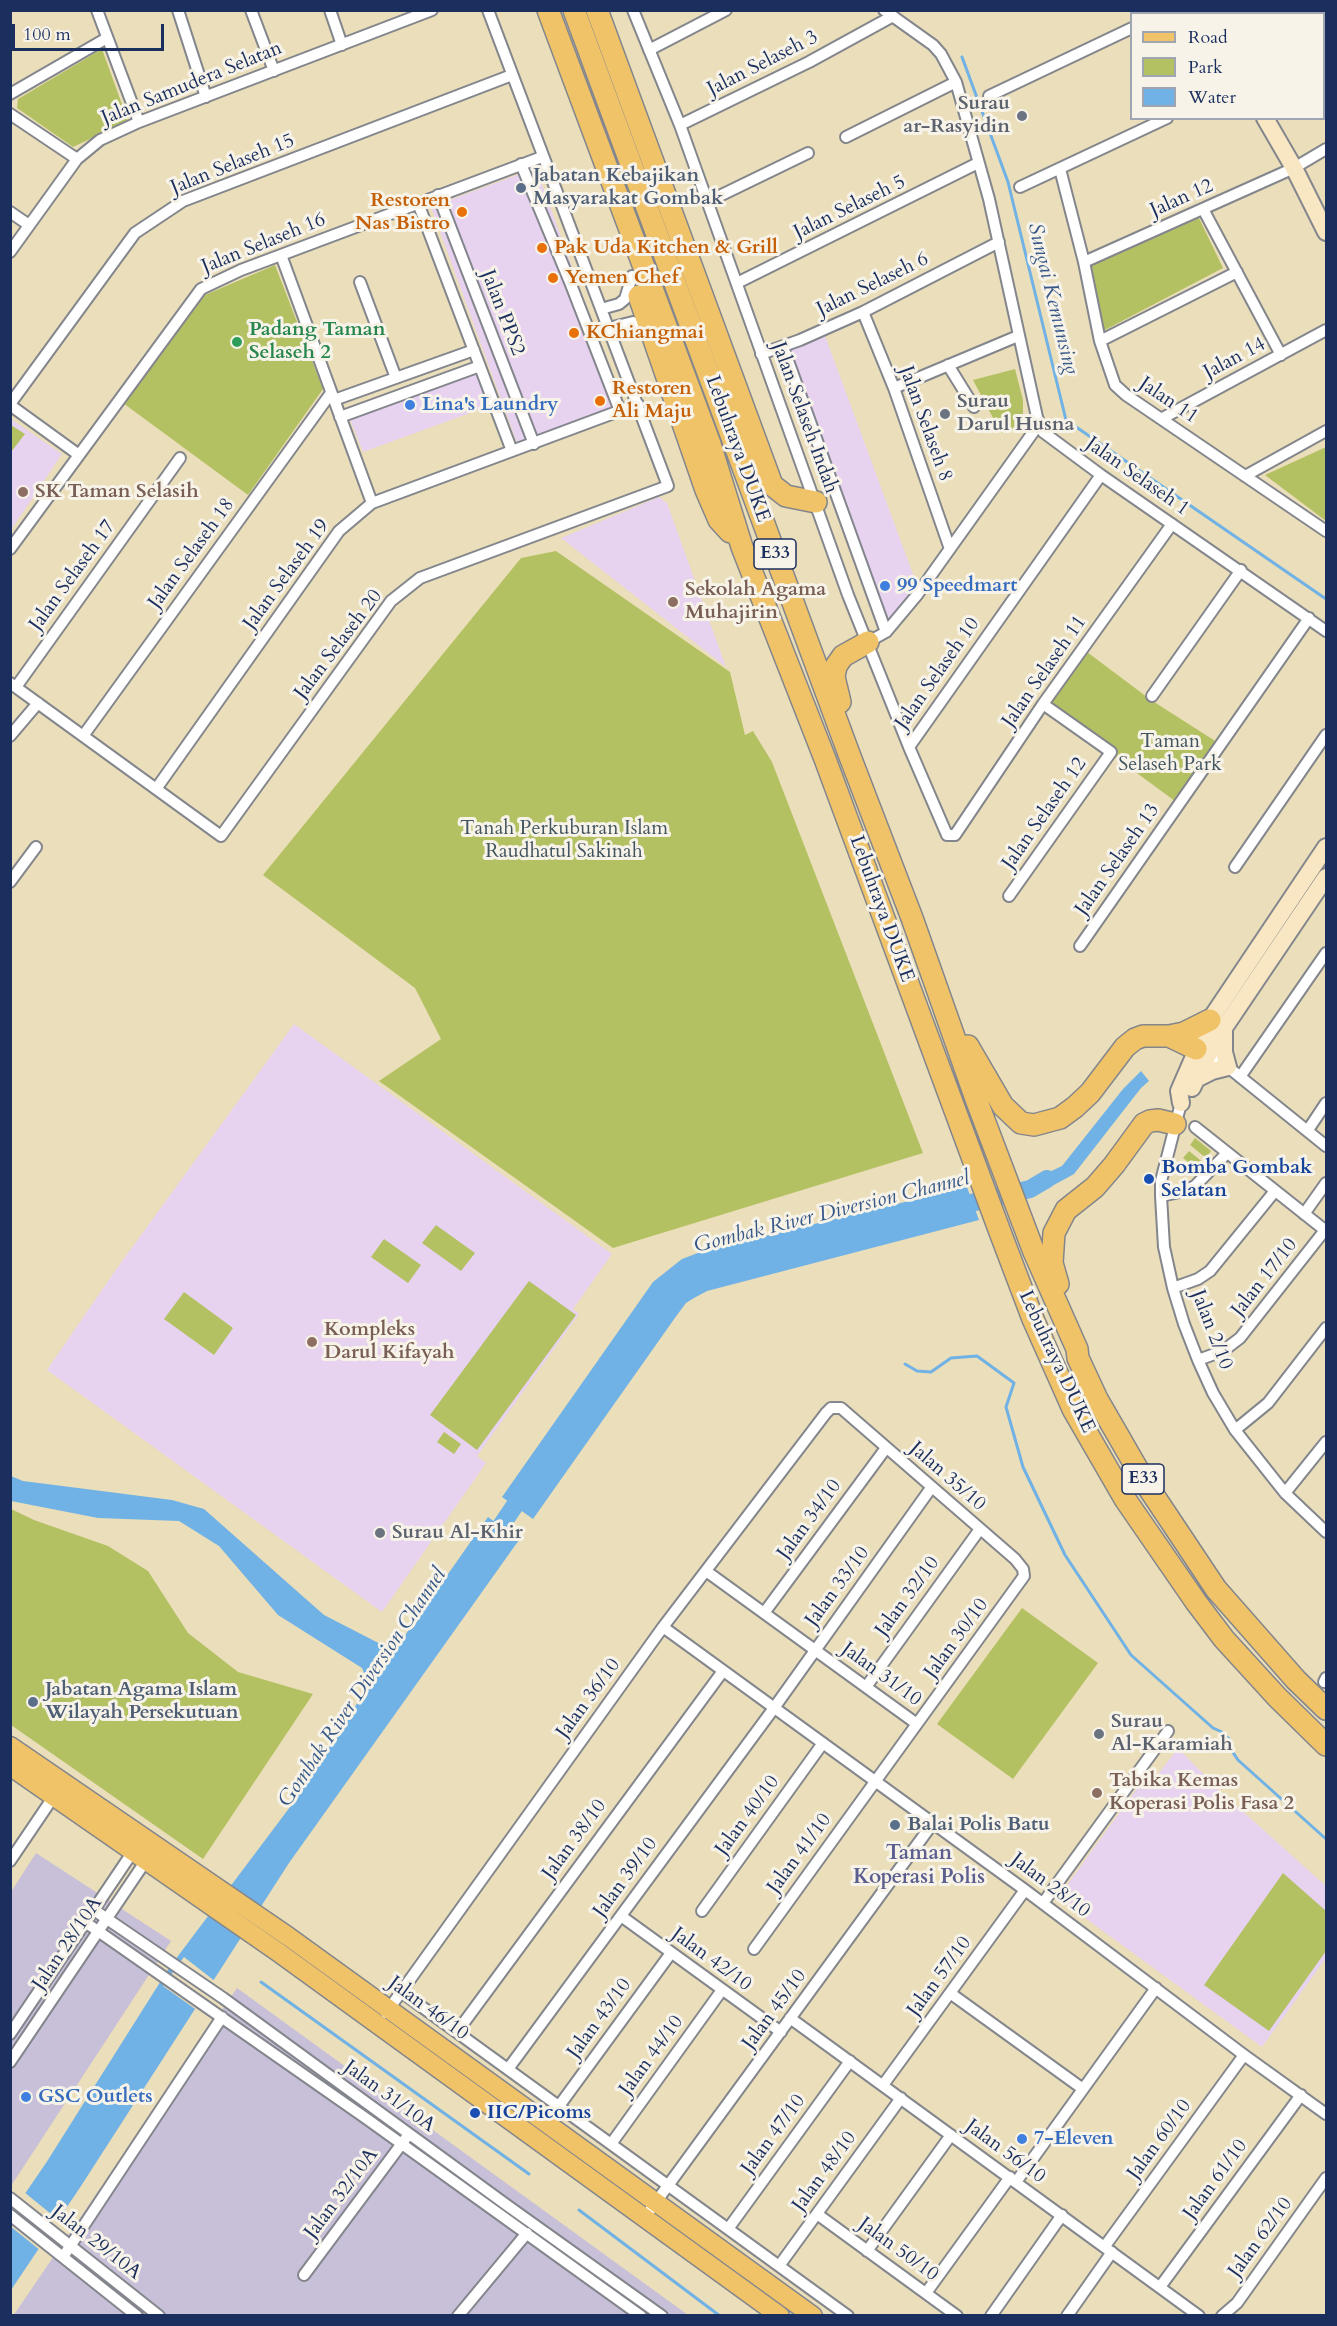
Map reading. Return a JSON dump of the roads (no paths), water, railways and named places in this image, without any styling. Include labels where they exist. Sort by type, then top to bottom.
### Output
[{"type":"highway","name":"Lebuhraya DUKE","points":[[574,10],[1023,1224],[1077,1350],[1078,1358],[1097,1399],[1187,1549],[1245,1624],[1326,1709]]},
{"type":"highway","points":[[597,10],[772,485],[786,496],[816,502]]},
{"type":"highway","name":"Lebuhraya DUKE","points":[[548,11],[710,444],[742,547],[825,759],[999,1232],[1033,1319],[1073,1409],[1125,1499],[1224,1639],[1326,1745]]},
{"type":"highway","points":[[548,11],[576,114],[605,206],[632,276],[710,500],[719,520],[742,547]]},
{"type":"highway","points":[[861,784],[834,677],[836,666],[843,656],[877,637]]},
{"type":"highway","points":[[940,996],[1003,1106],[1013,1117],[1027,1125],[1044,1124],[1060,1118],[1075,1107],[1090,1093],[1125,1047],[1135,1039],[1143,1036],[1169,1036],[1217,1024]]},
{"type":"highway","points":[[1169,1036],[1202,1052]]},
{"type":"highway","points":[[1077,1350],[1052,1263],[1054,1233],[1066,1210],[1095,1187],[1114,1165],[1139,1128],[1150,1121],[1185,1125]]},
{"type":"main road","name":"Jalan 46/10","points":[[10,1746],[144,1849],[219,1900],[259,1938],[780,2316]]},
{"type":"main road","name":"Jalan 46/10","points":[[10,1766],[54,1796],[144,1849]]},
{"type":"main road","name":"Jalan 46/10","points":[[219,1900],[269,1923],[813,2316]]},
{"type":"street","points":[[97,10],[139,122]]},
{"type":"street","points":[[178,10],[206,97]]},
{"type":"street","points":[[251,10],[274,71]]},
{"type":"street","points":[[330,10],[342,45]]},
{"type":"street","name":"Jalan Samudera Selatan","points":[[10,252],[77,159],[100,140],[139,122],[342,45],[410,14],[432,10]]},
{"type":"street","points":[[488,10],[542,157],[638,404]]},
{"type":"street","name":"Jalan Selaseh Indah","points":[[633,10],[680,125],[848,595],[877,637]]},
{"type":"street","points":[[649,50],[726,10]]},
{"type":"street","points":[[877,637],[917,595],[1039,424],[999,242],[956,82],[942,54],[888,13]]},
{"type":"street","name":"Jalan Selaseh 3","points":[[680,125],[809,62],[888,13]]},
{"type":"street","points":[[989,96],[1130,28]]},
{"type":"street","points":[[10,94],[107,38]]},
{"type":"street","name":"Jalan Selaseh 15","points":[[10,404],[135,233],[183,201],[512,75]]},
{"type":"street","points":[[846,137],[956,82]]},
{"type":"street","points":[[10,114],[77,159]]},
{"type":"street","points":[[1020,187],[1163,120]]},
{"type":"street","points":[[1266,120],[1294,168],[1326,232]]},
{"type":"street","name":"Jalan 12","points":[[1084,262],[1294,168],[1326,150]]},
{"type":"street","points":[[707,202],[808,153]]},
{"type":"street","name":"Jalan Selaseh 16","points":[[10,549],[201,289],[241,270],[542,157]]},
{"type":"street","name":"Jalan Selaseh 5","points":[[737,283],[978,163]]},
{"type":"street","points":[[521,164],[620,411]]},
{"type":"street","name":"Jalan 11","points":[[1060,169],[1084,262],[1100,341],[1115,386],[1326,531]]},
{"type":"street","name":"Jalan PPS2","points":[[438,195],[534,444]]},
{"type":"street","points":[[418,202],[512,451]]},
{"type":"street","points":[[1203,209],[1281,355]]},
{"type":"street","points":[[10,212],[29,225]]},
{"type":"street","name":"Jalan Selaseh 6","points":[[761,354],[783,347],[863,312],[999,242]]},
{"type":"street","points":[[281,255],[372,503]]},
{"type":"street","points":[[1100,341],[1237,272]]},
{"type":"street","points":[[601,309],[619,304],[626,299],[632,276]]},
{"type":"street","points":[[360,282],[396,378]]},
{"type":"street","name":"Jalan Selaseh 8","points":[[863,312],[894,388],[950,549]]},
{"type":"street","points":[[609,327],[633,322],[652,334]]},
{"type":"street","name":"Jalan 14","points":[[1161,419],[1326,330]]},
{"type":"street","points":[[894,388],[1018,336]]},
{"type":"street","name":"Jalan Selaseh Indah","points":[[783,347],[877,637],[909,747],[947,835]]},
{"type":"street","points":[[333,396],[396,378],[474,350]]},
{"type":"street","points":[[948,365],[974,407]]},
{"type":"street","points":[[340,417],[480,366]]},
{"type":"street","name":"Jalan Selaseh 18","points":[[83,736],[333,396]]},
{"type":"street","points":[[10,404],[79,455]]},
{"type":"street","name":"Jalan Selaseh 19","points":[[156,789],[339,531],[372,503],[638,404]]},
{"type":"street","name":"Jalan Selaseh 20","points":[[156,789],[221,836],[391,601],[420,578],[668,486],[638,404]]},
{"type":"street","name":"Jalan Selaseh 1","points":[[1039,424],[1050,438],[1101,475],[1326,631]]},
{"type":"street","points":[[1245,476],[1326,431]]},
{"type":"street","name":"Jalan Selaseh 17","points":[[13,685],[180,458]]},
{"type":"street","name":"Jalan Selaseh 10","points":[[909,747],[1101,475]]},
{"type":"street","name":"Jalan Selaseh 11","points":[[947,835],[955,835],[1043,704],[1172,524]]},
{"type":"street","points":[[1152,696],[1241,570]]},
{"type":"street","name":"Jalan Selaseh 13","points":[[1080,946],[1309,618]]},
{"type":"street","points":[[13,685],[156,789]]},
{"type":"street","points":[[10,736],[38,703]]},
{"type":"street","name":"Jalan Selaseh 12","points":[[1009,896],[1111,752],[1043,704]]},
{"type":"street","points":[[1235,867],[1326,735]]},
{"type":"street","points":[[10,882],[36,847]]},
{"type":"street","name":"Jalan 2/10","points":[[1326,847],[1217,1024],[1179,1091],[1185,1125],[1161,1181],[1164,1247],[1173,1288],[1197,1360],[1235,1430],[1286,1493],[1326,1533]]},
{"type":"street","name":"Jalan 2/10","points":[[1217,1024],[1326,877]]},
{"type":"street","points":[[1234,1072],[1326,953]]},
{"type":"street","points":[[1217,1024],[1224,1052],[1234,1072]]},
{"type":"street","points":[[1202,1052],[1234,1072],[1326,1146]]},
{"type":"street","name":"Jalan 2/10","points":[[1181,1103],[1189,1094],[1196,1079],[1202,1052]]},
{"type":"street","points":[[1196,1079],[1212,1071],[1234,1072]]},
{"type":"street","points":[[1308,1131],[1326,1103]]},
{"type":"street","points":[[1185,1125],[1227,1153],[1326,1231]]},
{"type":"street","points":[[1161,1196],[1195,1186],[1227,1153]]},
{"type":"street","points":[[1304,1214],[1326,1183]]},
{"type":"street","points":[[1173,1288],[1198,1279],[1210,1271],[1275,1191]]},
{"type":"street","name":"Jalan 17/10","points":[[1197,1360],[1224,1351],[1240,1338],[1326,1231]]},
{"type":"street","points":[[1235,1430],[1268,1403],[1326,1328]]},
{"type":"street","name":"Jalan 36/10","points":[[378,2025],[400,1991],[663,1627],[826,1413],[831,1408],[841,1408]]},
{"type":"street","name":"Jalan 35/10","points":[[841,1408],[1015,1560],[1023,1569],[1024,1576]]},
{"type":"street","points":[[1286,1493],[1326,1442]]},
{"type":"street","name":"Jalan 34/10","points":[[764,1613],[886,1448]]},
{"type":"street","name":"Jalan 33/10","points":[[774,1708],[931,1488]]},
{"type":"street","name":"Jalan 32/10","points":[[866,1687],[980,1529]]},
{"type":"street","name":"Jalan 31/10","points":[[706,1571],[917,1724]]},
{"type":"street","name":"Jalan 30/10","points":[[876,1781],[1024,1576]]},
{"type":"street","name":"Jalan 28/10","points":[[663,1627],[933,1822],[1326,2114]]},
{"type":"street","name":"Jalan 38/10","points":[[457,2032],[723,1671]]},
{"type":"street","name":"Jalan 39/10","points":[[508,2069],[774,1708]]},
{"type":"street","points":[[1043,1903],[1168,1731]]},
{"type":"street","name":"Jalan 40/10","points":[[702,1911],[823,1743]]},
{"type":"street","name":"Jalan 41/10","points":[[754,1949],[876,1781]]},
{"type":"street","points":[[10,1861],[54,1796]]},
{"type":"street","name":"Jalan 45/10","points":[[645,2217],[933,1822]]},
{"type":"street","name":"Jalan 28/10A","points":[[10,2034],[85,1922],[144,1849]]},
{"type":"street","name":"Jalan 28/10A","points":[[10,2062],[98,1931],[144,1849]]},
{"type":"street","name":"Jalan 57/10","points":[[883,2085],[1025,1890]]},
{"type":"street","name":"Jalan 31/10A","points":[[94,1910],[223,1998],[660,2315]]},
{"type":"street","name":"Jalan 42/10","points":[[621,1916],[781,2032]]},
{"type":"street","name":"Jalan 31/10A","points":[[85,1922],[402,2144],[641,2316]]},
{"type":"street","name":"Jalan 43/10","points":[[559,2106],[671,1953]]},
{"type":"street","points":[[926,2293],[1083,2089],[1156,1988]]},
{"type":"street","name":"Jalan 44/10","points":[[611,2144],[722,1990]]},
{"type":"street","name":"Jalan 46/10","points":[[400,1991],[848,2316]]},
{"type":"street","points":[[950,1993],[1083,2089]]},
{"type":"street","points":[[62,2256],[218,2014]]},
{"type":"street","name":"Jalan 56/10","points":[[790,2018],[1199,2316]]},
{"type":"street","name":"Jalan 60/10","points":[[1069,2312],[1109,2249],[1244,2055]]},
{"type":"street","name":"Jalan 47/10","points":[[728,2229],[850,2061]]},
{"type":"street","name":"Jalan 61/10","points":[[1160,2287],[1301,2095]]},
{"type":"street","name":"Jalan 48/10","points":[[779,2266],[901,2098]]},
{"type":"street","name":"Jalan 32/10A","points":[[304,2275],[409,2134]]},
{"type":"street","points":[[867,2251],[951,2135]]},
{"type":"street","name":"Jalan 62/10","points":[[1222,2316],[1237,2303],[1326,2178]]},
{"type":"street","name":"Jalan 29/10A","points":[[13,2200],[159,2316]]},
{"type":"street","name":"Jalan 50/10","points":[[817,2214],[957,2316]]},
{"type":"street","name":"Jalan 29/10A","points":[[10,2215],[137,2316]]},
{"type":"street","points":[[991,2316],[1062,2215]]},
{"type":"street","points":[[458,2316],[527,2233]]},
{"type":"street","points":[[1069,2312],[1082,2316]]},
{"type":"water","points":[[1141,1071],[1149,1081],[1141,1088],[1074,1174],[1028,1197],[1024,1184],[1062,1166],[1123,1089]]},
{"type":"water","points":[[967,1187],[979,1220],[707,1291],[686,1303],[533,1519],[502,1497],[653,1282],[682,1259],[703,1251]]},
{"type":"water","points":[[11,1476],[23,1481],[172,1500],[204,1509],[324,1615],[394,1651],[488,1517],[519,1540],[289,1863],[81,2186],[11,2290],[11,2214],[46,2163],[169,1968],[290,1807],[369,1685],[362,1668],[278,1615],[219,1546],[179,1521],[98,1518],[11,1501]]},
{"type":"waterway","name":"Sungai Kemunsing","points":[[962,57],[1008,182],[1066,420],[1326,599]]},
{"type":"waterway","name":"Gombak River Diversion Channel","points":[[950,1208],[1030,1189],[1047,1179]]},
{"type":"waterway","points":[[905,1364],[917,1371],[931,1372],[951,1358],[977,1356],[1014,1383],[1006,1407],[1023,1467],[1065,1555],[1131,1655],[1213,1728],[1222,1732],[1230,1740],[1230,1748],[1238,1760],[1326,1839]]},
{"type":"waterway","name":"Gombak River Diversion Channel","points":[[488,1545],[528,1486]]},
{"type":"waterway","points":[[261,1982],[529,2174]]},
{"type":"waterway","points":[[579,2210],[720,2316]]},
{"type":"place","name":"Surau ar-Rasyidin","points":[[1022,116]]},
{"type":"place","name":"Jabatan Kebajikan Masyarakat Gombak","points":[[521,188]]},
{"type":"place","name":"Restoren Nas Bistro","points":[[462,212]]},
{"type":"place","name":"Pak Uda Kitchen & Grill","points":[[542,248]]},
{"type":"place","name":"Yemen Chef","points":[[553,278]]},
{"type":"place","name":"KChiangmai","points":[[574,333]]},
{"type":"place","name":"Padang Taman Selaseh 2","points":[[237,342]]},
{"type":"place","name":"Restoren Ali Maju","points":[[600,401]]},
{"type":"place","name":"Lina's Laundry","points":[[410,405]]},
{"type":"place","name":"Surau Darul Husna","points":[[945,414]]},
{"type":"place","name":"SK Taman Selasih","points":[[23,492]]},
{"type":"place","name":"99 Speedmart","points":[[885,586]]},
{"type":"place","name":"Sekolah Agama Muhajirin","points":[[673,602]]},
{"type":"place","name":"Bomba Gombak Selatan","points":[[1149,1179]]},
{"type":"place","name":"Kompleks Darul Kifayah","points":[[312,1342]]},
{"type":"place","name":"Surau Al-Khir","points":[[380,1533]]},
{"type":"place","name":"Jabatan Agama Islam Wilayah Persekutuan","points":[[33,1702]]},
{"type":"place","name":"Surau Al-Karamiah","points":[[1099,1734]]},
{"type":"place","name":"Tabika Kemas Koperasi Polis Fasa 2","points":[[1097,1793]]},
{"type":"place","name":"Balai Polis Batu","points":[[895,1825]]},
{"type":"place","name":"GSC Outlets","points":[[26,2097]]},
{"type":"place","name":"IIC/Picoms","points":[[475,2113]]},
{"type":"place","name":"7-Eleven","points":[[1022,2139]]},
{"type":"district","name":"Taman Koperasi Polis","points":[[919,1866]]},
{"type":"park label","name":"Taman Selaseh Park","points":[[1170,754]]},
{"type":"park label","name":"Tanah Perkuburan Islam Raudhatul Sakinah","points":[[564,840]]}]
